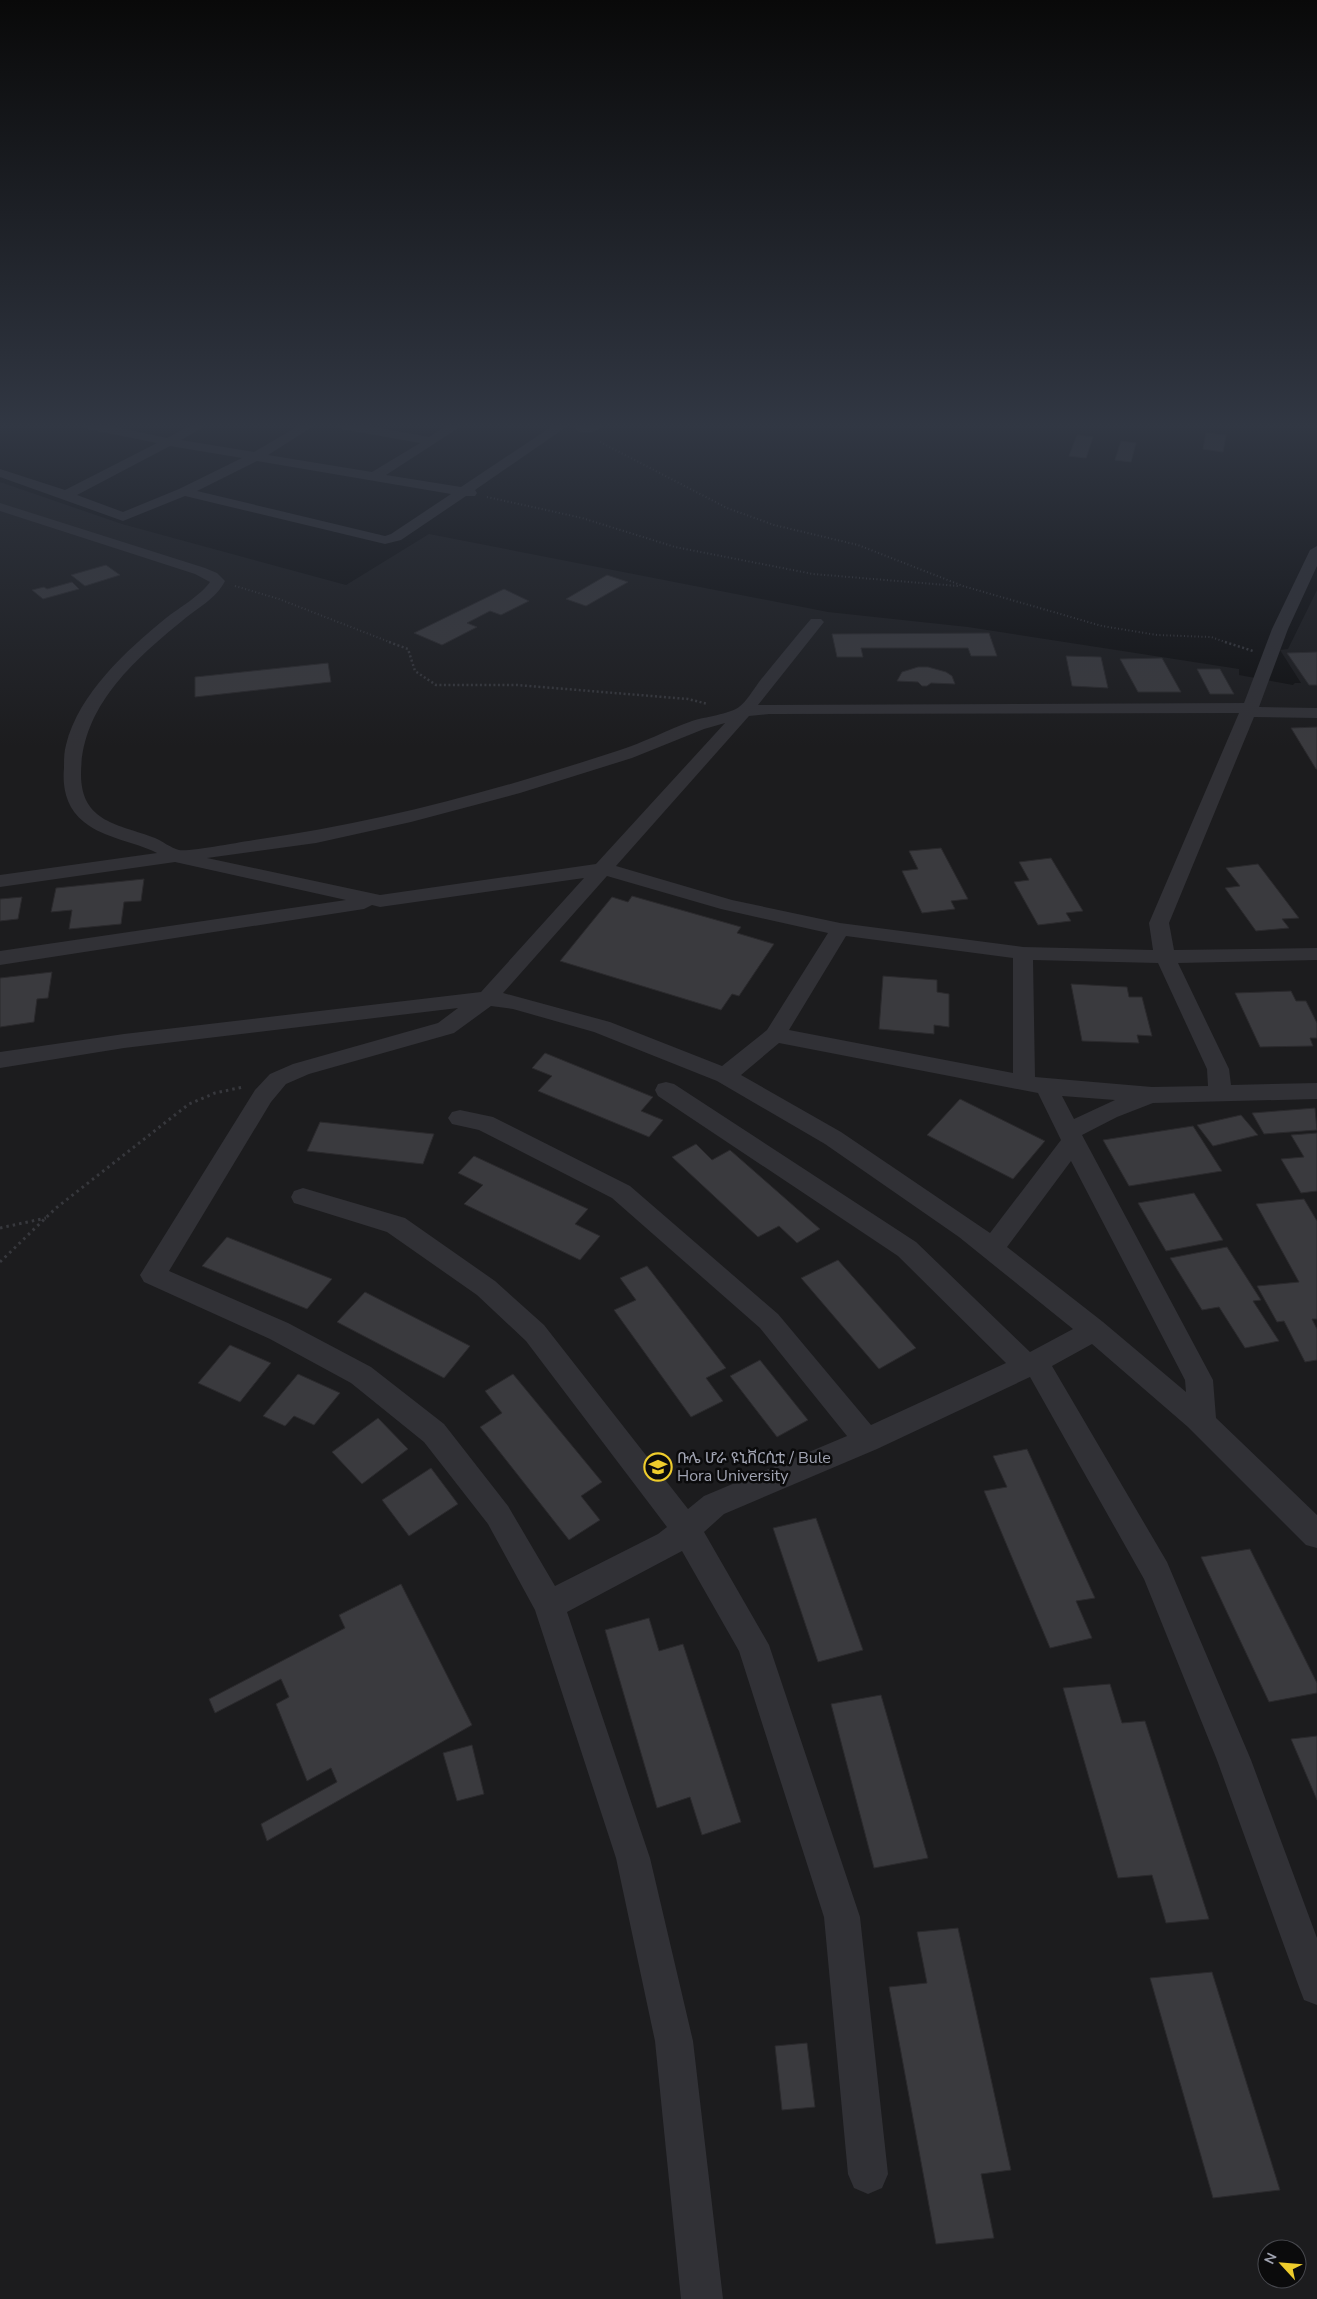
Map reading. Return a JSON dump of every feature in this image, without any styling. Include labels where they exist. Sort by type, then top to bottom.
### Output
[{"type":"street","points":[[79,532],[200,571],[218,581],[215,587],[148,642],[120,671],[89,708],[78,737],[72,767],[74,796],[82,811],[100,824],[156,846],[177,857],[380,901]]},
{"type":"street","points":[[353,532],[385,540],[404,532]]},
{"type":"street","points":[[1220,1092],[1218,1069],[1165,957],[1159,923],[1280,629],[1317,550]]},
{"type":"street","points":[[702,2299],[674,2041],[633,1858],[549,1605],[498,1515],[434,1433],[361,1375],[279,1330],[153,1276],[263,1096],[278,1079],[300,1069],[446,1028],[487,998],[744,712],[816,622]]},
{"type":"street","points":[[0,881],[316,837],[404,818],[514,789],[626,754],[698,725],[744,712],[779,709],[1248,710],[1317,713]]},
{"type":"street","points":[[0,958],[604,869],[728,905],[840,929],[1023,953],[1165,957],[1317,954]]},
{"type":"street","points":[[725,1076],[775,1035],[840,929]]},
{"type":"street","points":[[1023,953],[1035,1086],[1071,1137],[1199,1380],[1202,1423]]},
{"type":"street","points":[[0,1060],[134,1040],[487,998],[514,1002],[602,1027],[725,1076],[833,1138],[993,1248],[1094,1330],[1202,1423],[1317,1535]]},
{"type":"street","points":[[775,1035],[1035,1086],[1152,1095],[1317,1091]]},
{"type":"street","points":[[666,1090],[907,1249],[1031,1364],[1156,1572],[1234,1760],[1317,1987]]},
{"type":"street","points":[[993,1248],[1071,1137],[1109,1110],[1152,1095]]},
{"type":"street","points":[[460,1118],[485,1123],[621,1192],[769,1321],[867,1440]]},
{"type":"street","points":[[303,1197],[396,1225],[486,1288],[535,1333],[685,1528],[753,1645],[842,1917],[868,2174]]},
{"type":"street","points":[[549,1605],[668,1544],[714,1505],[867,1440],[1031,1364],[1094,1330]]},
{"type":"path","points":[[628,532],[675,547],[804,572],[963,586]]},
{"type":"path","points":[[805,532],[858,545],[963,586],[1102,626],[1158,635],[1211,637],[1227,640],[1270,657]]},
{"type":"path","points":[[218,581],[279,599],[408,648],[415,671],[436,685],[517,686],[688,699],[744,712]]},
{"type":"path","points":[[0,1262],[46,1218],[189,1104],[215,1093],[278,1079]]},
{"type":"path","points":[[0,1228],[46,1218]]},
{"type":"shaded area","name":"ቡሌ ሆራ ዩኒቨርሲቲ / Bule Hora University","points":[[0,532],[152,532],[346,585],[429,534],[828,612],[968,627],[1239,669],[1239,675],[1293,685],[1301,683],[1280,650],[1288,649],[1317,590],[1317,2299],[0,2299]]},
{"type":"building","points":[[106,565],[120,575],[85,586],[71,575]]},
{"type":"building","points":[[607,575],[628,582],[586,606],[566,599]]},
{"type":"building","points":[[72,582],[79,589],[43,599],[32,590],[44,587],[47,589]]},
{"type":"building","points":[[504,589],[529,601],[501,615],[490,611],[467,623],[477,627],[442,645],[414,633]]},
{"type":"building","points":[[989,633],[997,656],[971,656],[968,648],[861,648],[863,657],[837,657],[832,634]]},
{"type":"building","points":[[1317,652],[1317,685],[1309,685],[1287,653]]},
{"type":"building","points":[[1066,656],[1101,657],[1108,688],[1072,686]]},
{"type":"building","points":[[1162,658],[1181,692],[1138,692],[1120,659]]},
{"type":"building","points":[[328,663],[331,682],[195,697],[195,677]]},
{"type":"building","points":[[918,667],[928,667],[946,672],[952,676],[955,684],[931,683],[927,686],[922,686],[918,682],[897,681],[902,672]]},
{"type":"building","points":[[1197,669],[1220,669],[1234,694],[1210,694]]},
{"type":"building","points":[[1317,727],[1317,769],[1316,769],[1291,728]]},
{"type":"building","points":[[941,848],[968,899],[951,901],[955,909],[922,913],[902,871],[918,869],[909,851]]},
{"type":"building","points":[[1051,858],[1083,911],[1066,913],[1071,921],[1038,925],[1014,882],[1029,880],[1019,862]]},
{"type":"building","points":[[1258,864],[1299,918],[1282,919],[1289,928],[1256,931],[1225,888],[1240,886],[1226,868]]},
{"type":"building","points":[[144,879],[141,901],[124,902],[121,924],[69,929],[72,910],[51,912],[56,888]]},
{"type":"building","points":[[632,896],[741,927],[737,933],[774,944],[739,996],[732,994],[721,1010],[560,961],[612,897],[628,902]]},
{"type":"building","points":[[22,897],[18,919],[0,921],[0,899]]},
{"type":"building","points":[[52,972],[48,998],[37,999],[34,1022],[0,1027],[0,978]]},
{"type":"building","points":[[883,976],[937,980],[937,992],[949,994],[949,1027],[934,1025],[934,1034],[879,1029]]},
{"type":"building","points":[[1071,984],[1127,987],[1129,997],[1142,997],[1152,1036],[1137,1035],[1139,1043],[1082,1041]]},
{"type":"building","points":[[1291,991],[1296,1001],[1306,1001],[1317,1023],[1317,1038],[1310,1038],[1313,1046],[1260,1047],[1235,993]]},
{"type":"building","points":[[545,1053],[653,1097],[641,1111],[663,1120],[649,1137],[538,1091],[552,1076],[532,1068]]},
{"type":"building","points":[[960,1099],[1045,1141],[1013,1179],[927,1135]]},
{"type":"building","points":[[1315,1108],[1317,1130],[1264,1134],[1252,1113]]},
{"type":"building","points":[[1241,1115],[1258,1135],[1213,1146],[1197,1125]]},
{"type":"building","points":[[320,1122],[434,1134],[423,1164],[307,1151]]},
{"type":"building","points":[[1193,1126],[1222,1171],[1129,1186],[1103,1140]]},
{"type":"building","points":[[1317,1133],[1317,1191],[1301,1193],[1281,1159],[1304,1157],[1291,1135]]},
{"type":"building","points":[[696,1144],[712,1160],[730,1150],[820,1229],[797,1243],[779,1226],[758,1237],[672,1157]]},
{"type":"building","points":[[474,1156],[588,1209],[575,1224],[600,1236],[580,1260],[464,1204],[483,1185],[458,1173]]},
{"type":"building","points":[[1194,1193],[1223,1240],[1166,1251],[1138,1203]]},
{"type":"building","points":[[1304,1199],[1317,1221],[1317,1319],[1312,1319],[1317,1329],[1317,1360],[1305,1362],[1284,1321],[1277,1322],[1257,1286],[1299,1282],[1256,1204]]},
{"type":"building","points":[[227,1237],[332,1279],[307,1309],[202,1266]]},
{"type":"building","points":[[1227,1247],[1261,1300],[1253,1301],[1279,1341],[1245,1348],[1219,1307],[1202,1310],[1170,1258]]},
{"type":"building","points":[[838,1260],[916,1348],[879,1369],[801,1278]]},
{"type":"building","points":[[647,1266],[726,1368],[706,1378],[723,1401],[691,1417],[614,1310],[636,1300],[620,1278]]},
{"type":"building","points":[[365,1292],[470,1346],[444,1378],[337,1322]]},
{"type":"building","points":[[230,1345],[271,1363],[240,1402],[198,1383]]},
{"type":"building","points":[[760,1360],[808,1420],[777,1437],[730,1376]]},
{"type":"building","points":[[298,1374],[340,1393],[314,1425],[294,1416],[285,1426],[263,1416]]},
{"type":"building","points":[[513,1374],[602,1482],[581,1496],[600,1520],[569,1540],[480,1427],[502,1413],[485,1391]]},
{"type":"building","points":[[378,1418],[408,1449],[362,1484],[332,1452]]},
{"type":"building","points":[[1027,1449],[1095,1598],[1076,1601],[1092,1638],[1050,1648],[984,1491],[1007,1487],[993,1456]]},
{"type":"building","points":[[431,1468],[458,1504],[409,1536],[382,1500]]},
{"type":"building","points":[[816,1518],[863,1650],[818,1662],[773,1528]]},
{"type":"building","points":[[1250,1549],[1317,1683],[1317,1693],[1269,1702],[1201,1557]]},
{"type":"building","points":[[401,1584],[472,1725],[267,1841],[261,1824],[337,1782],[331,1768],[307,1781],[276,1704],[289,1697],[281,1679],[215,1713],[209,1699],[345,1628],[339,1615]]},
{"type":"building","points":[[649,1618],[659,1651],[683,1644],[741,1822],[702,1835],[690,1797],[657,1808],[605,1630]]},
{"type":"building","points":[[1110,1684],[1122,1723],[1145,1721],[1209,1919],[1166,1923],[1152,1875],[1118,1878],[1063,1688]]},
{"type":"building","points":[[881,1695],[928,1858],[874,1868],[831,1704]]},
{"type":"building","points":[[1317,1736],[1317,1800],[1291,1739]]},
{"type":"building","points":[[472,1745],[484,1794],[457,1801],[443,1753]]},
{"type":"building","points":[[958,1928],[1011,2170],[981,2174],[994,2238],[936,2244],[889,1987],[927,1983],[917,1932]]},
{"type":"building","points":[[1212,1972],[1280,2190],[1213,2198],[1150,1978]]},
{"type":"building","points":[[807,2043],[815,2107],[782,2110],[775,2046]]},
{"type":"place","name":"ቡሌ ሆራ ዩኒቨርሲቲ / Bule Hora University","points":[[658,1467]]}]
